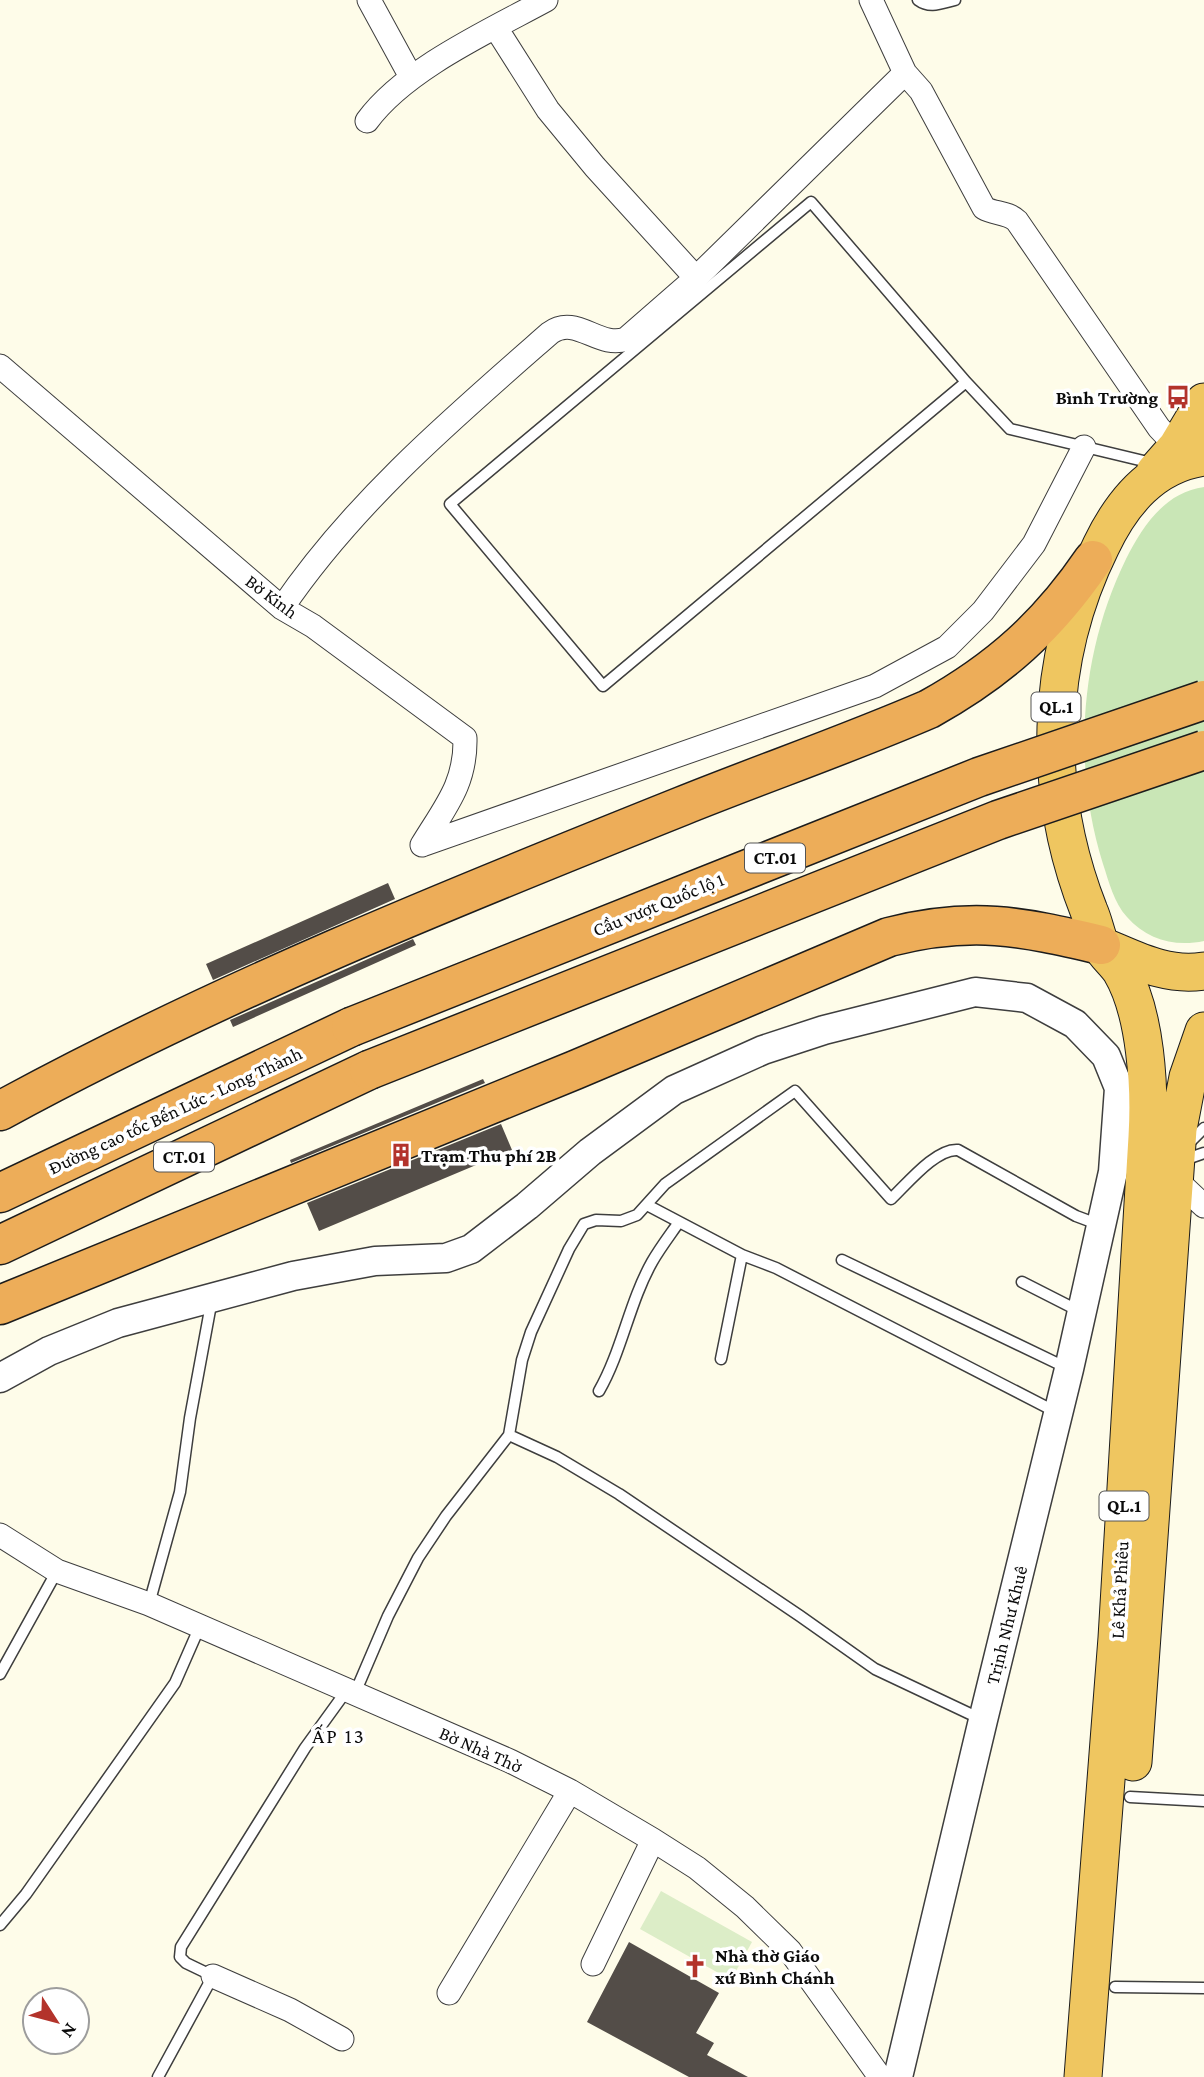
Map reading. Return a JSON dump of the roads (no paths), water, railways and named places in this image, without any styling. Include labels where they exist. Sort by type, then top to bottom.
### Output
[{"type":"highway","name":"QL.1","points":[[1101,945],[1063,827],[1057,785],[1055,743],[1061,664],[1080,594],[1109,528],[1132,495],[1172,463],[1204,402]]},
{"type":"highway","points":[[0,1111],[149,1033],[296,968],[582,846],[929,709],[967,687],[1011,654],[1056,611],[1093,560]]},
{"type":"highway","name":"Cầu vượt Quốc lộ 1","points":[[351,1027],[979,777],[1204,700]]},
{"type":"highway","name":"CT.01","points":[[0,1245],[369,1070],[998,820],[1204,750]]},
{"type":"highway","points":[[0,1305],[575,1070],[889,937],[941,926],[992,924],[1043,931],[1101,945],[1161,970],[1178,973],[1204,971]]},
{"type":"highway","name":"Lê Khả Phiêu","points":[[1101,945],[1122,972],[1132,1001],[1145,1056],[1149,1110],[1164,1166],[1130,1797],[1108,2077]]},
{"type":"highway","name":"Đường cao tốc Bến Lức - Long Thành","points":[[0,1193],[351,1027]]},
{"type":"highway","name":"Lê Khả Phiêu","points":[[1083,2077],[1117,1638],[1140,1228],[1164,1166],[1204,1031]]},
{"type":"street","points":[[369,0],[411,76]]},
{"type":"street","points":[[367,121],[378,106],[411,76],[546,0]]},
{"type":"street","points":[[871,0],[905,73],[921,91],[984,208],[1013,217],[1017,221],[1151,417],[1172,463]]},
{"type":"street","points":[[496,28],[548,110],[696,278]]},
{"type":"street","points":[[282,608],[310,568],[380,489],[550,333],[560,327],[571,327],[612,341],[626,339],[696,278],[905,73]]},
{"type":"street","name":"Bờ Kinh","points":[[0,366],[282,608],[313,625],[465,738],[465,756],[458,786],[422,845],[875,686],[947,647],[983,611],[1034,544],[1084,447]]},
{"type":"street","name":"Trịnh Như Khuê","points":[[0,1378],[49,1351],[118,1322],[307,1274],[375,1261],[446,1258],[471,1249],[590,1152],[674,1090],[763,1050],[824,1030],[975,992],[1027,998],[1075,1024],[1106,1056],[1119,1088],[1164,1166],[1100,1225],[1059,1414],[898,2077]]},
{"type":"street","points":[[1164,1166],[1204,1206]]},
{"type":"street","points":[[1100,1225],[1140,1228]]},
{"type":"street","name":"Bờ Nhà Thờ","points":[[0,1535],[57,1571],[149,1604],[510,1761],[570,1791],[653,1840],[696,1868],[735,1899],[790,1951],[880,2077]]},
{"type":"street","points":[[449,1993],[570,1791]]},
{"type":"street","points":[[593,1964],[653,1840]]},
{"type":"street","points":[[213,1976],[290,2010],[342,2039]]},
{"type":"lane","points":[[918,0],[932,5],[955,0]]},
{"type":"lane","points":[[966,382],[603,686],[450,504],[811,202],[966,382],[1010,429],[1084,447],[1172,463]]},
{"type":"lane","points":[[158,2077],[213,1976],[186,1963],[180,1957],[181,1947],[305,1748],[351,1692],[418,1558],[446,1516],[509,1435],[522,1360],[531,1332],[580,1228],[596,1220],[630,1219],[671,1179],[795,1091],[891,1199],[940,1154],[958,1150],[1076,1216],[1100,1225]]},
{"type":"lane","points":[[1164,1166],[1204,1128]]},
{"type":"lane","points":[[647,1205],[742,1255],[776,1268],[1059,1414]]},
{"type":"lane","points":[[599,1391],[613,1366],[619,1343],[651,1263],[679,1222]]},
{"type":"lane","points":[[721,1359],[742,1255]]},
{"type":"lane","points":[[842,1260],[1069,1369]]},
{"type":"lane","points":[[1022,1282],[1081,1312]]},
{"type":"lane","points":[[149,1604],[180,1492],[190,1418],[212,1298]]},
{"type":"lane","points":[[509,1435],[557,1457],[619,1494],[876,1669],[983,1720]]},
{"type":"lane","points":[[0,1674],[57,1571]]},
{"type":"lane","points":[[0,1926],[26,1894],[175,1683],[200,1626]]},
{"type":"lane","points":[[1130,1797],[1204,1801]]},
{"type":"lane","points":[[1115,1987],[1204,1988]]},
{"type":"place","name":"Bình Trường","points":[[1178,397]]},
{"type":"place","name":"Trạm Thu phí 2B","points":[[401,1155]]},
{"type":"place","name":"Nhà thờ Giáo xứ Bình Chánh","points":[[695,1966]]},
{"type":"district","name":"ẤP 13","points":[[339,1736]]}]
